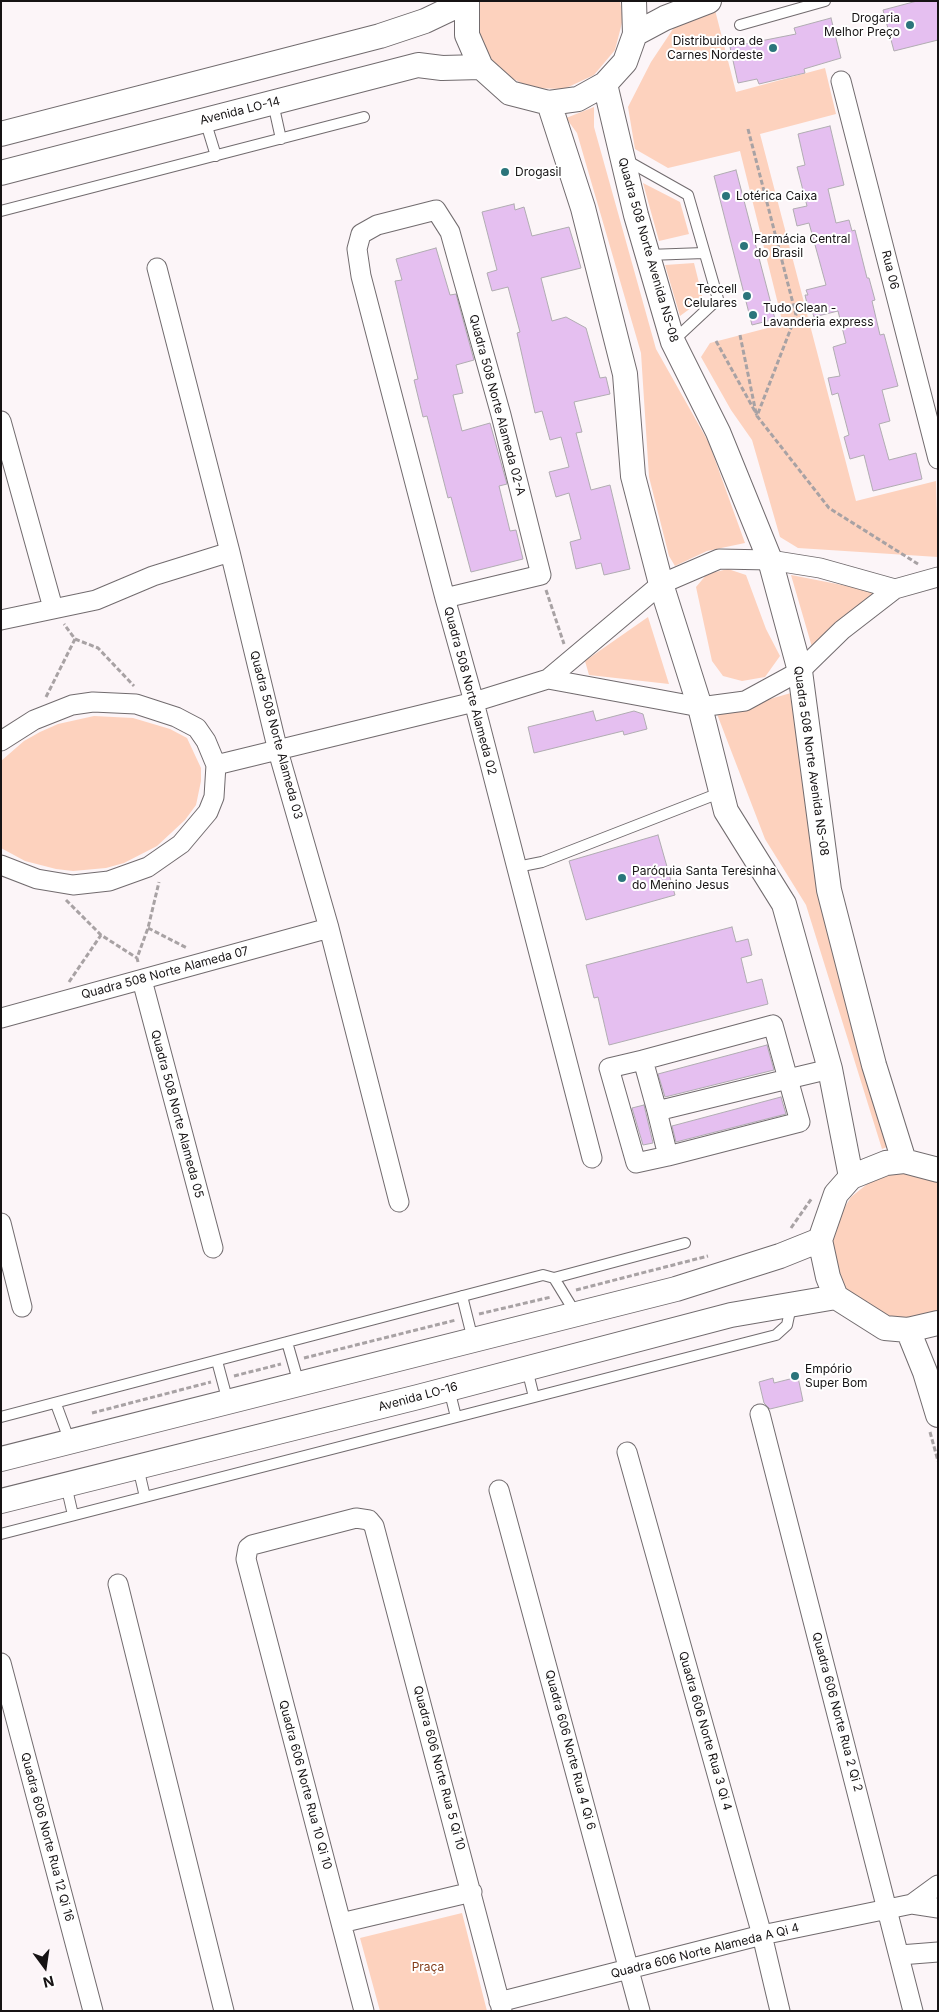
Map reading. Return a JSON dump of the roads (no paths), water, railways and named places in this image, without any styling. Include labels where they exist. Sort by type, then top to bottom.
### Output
[{"type":"street","points":[[1,134],[380,36],[425,21],[467,1],[467,35],[481,67],[510,93],[549,103],[578,99],[605,84],[624,62],[635,34],[634,1]]},
{"type":"street","points":[[635,34],[665,18],[709,1]]},
{"type":"street","name":"Avenida LO-14","points":[[1,173],[418,65],[442,68],[481,67]]},
{"type":"street","name":"Rua 06","points":[[841,81],[938,459]]},
{"type":"street","name":"Quadra 508 Norte Avenida NS-08","points":[[605,84],[622,158],[673,342],[718,432],[770,560],[800,671],[829,890],[874,1065],[904,1161]]},
{"type":"street","points":[[549,103],[583,208],[625,374],[633,476],[661,584],[700,707],[726,811],[784,904],[830,1069],[851,1177]]},
{"type":"street","name":"Quadra 508 Norte Alameda 02-A","points":[[368,229],[436,210],[450,232],[501,415],[540,576],[445,598]]},
{"type":"street","name":"Quadra 508 Norte Alameda 02","points":[[368,229],[361,234],[358,240],[361,276],[592,1158]]},
{"type":"street","name":"Quadra 508 Norte Alameda 03","points":[[157,268],[230,552],[278,751],[329,928],[399,1202]]},
{"type":"street","points":[[1,421],[52,608]]},
{"type":"street","points":[[1,620],[96,600],[153,576],[230,552]]},
{"type":"street","points":[[216,765],[474,702],[548,679],[661,584],[719,559],[770,560],[820,568],[895,589]]},
{"type":"street","points":[[548,679],[700,707],[745,701],[800,671],[842,630],[895,589],[938,577]]},
{"type":"street","points":[[1,741],[34,720],[72,705],[93,702],[122,702],[154,709],[197,728],[206,740],[216,765],[214,796],[208,812],[181,844],[165,857],[128,876],[109,881],[73,885],[54,883],[20,874],[1,865]]},
{"type":"street","name":"Quadra 508 Norte Alameda 07","points":[[1,1018],[329,928]]},
{"type":"street","name":"Quadra 508 Norte Alameda 05","points":[[142,980],[213,1248]]},
{"type":"street","points":[[773,1025],[800,1122],[636,1163],[609,1068],[643,1060],[773,1025]]},
{"type":"street","points":[[643,1060],[668,1156]]},
{"type":"street","points":[[658,1112],[830,1069]]},
{"type":"street","points":[[938,1170],[904,1161],[886,1163],[851,1177],[836,1194],[820,1240],[828,1277],[836,1297],[885,1328],[908,1330],[938,1323]]},
{"type":"street","points":[[1,1223],[22,1307]]},
{"type":"street","points":[[1,1459],[676,1289],[780,1256],[820,1240]]},
{"type":"street","name":"Avenida LO-16","points":[[1,1501],[449,1389],[731,1314],[836,1297]]},
{"type":"street","points":[[908,1330],[925,1372],[933,1419]]},
{"type":"street","name":"Quadra 606 Norte Rua 2 Qi 2","points":[[760,1414],[914,2011]]},
{"type":"street","name":"Quadra 606 Norte Rua 3 Qi 4","points":[[627,1452],[762,1935],[780,2011]]},
{"type":"street","name":"Quadra 606 Norte Rua 4 Qi 6","points":[[499,1490],[640,2011]]},
{"type":"street","name":"Quadra 606 Norte Rua 5 Qi 10","points":[[246,1560],[248,1548],[356,1518],[369,1520],[374,1526],[472,1892],[500,2006]]},
{"type":"street","name":"Quadra 606 Norte Rua 10 Qi 10","points":[[246,1560],[364,2011]]},
{"type":"street","points":[[118,1584],[224,2011]]},
{"type":"street","name":"Quadra 606 Norte Rua 12 Qi 16","points":[[1,1663],[93,2011]]},
{"type":"street","points":[[912,1904],[938,1885]]},
{"type":"street","points":[[341,1923],[472,1892]]},
{"type":"street","points":[[912,1904],[938,1908]]},
{"type":"street","name":"Quadra 606 Norte Alameda A Qi 4","points":[[500,2006],[630,1969],[762,1935],[912,1904]]},
{"type":"street","points":[[900,1955],[938,1952]]},
{"type":"lane","points":[[740,25],[825,1]]},
{"type":"lane","points":[[273,103],[281,139]]},
{"type":"lane","points":[[1,211],[364,117]]},
{"type":"lane","points":[[205,120],[216,156]]},
{"type":"lane","points":[[622,158],[688,196],[718,299],[673,342]]},
{"type":"lane","points":[[648,255],[704,253]]},
{"type":"lane","points":[[517,867],[542,862],[722,792]]},
{"type":"lane","points":[[1,1417],[543,1275],[554,1278],[684,1243]]},
{"type":"lane","points":[[554,1278],[576,1315]]},
{"type":"lane","points":[[462,1296],[473,1340]]},
{"type":"lane","points":[[1,1534],[776,1335],[787,1325],[791,1303]]},
{"type":"lane","points":[[287,1342],[298,1384]]},
{"type":"lane","points":[[217,1360],[228,1402]]},
{"type":"lane","points":[[526,1368],[534,1397]]},
{"type":"lane","points":[[449,1389],[456,1417]]},
{"type":"lane","points":[[56,1404],[71,1442]]},
{"type":"lane","points":[[138,1467],[145,1497]]},
{"type":"lane","points":[[66,1485],[73,1515]]},
{"type":"place","name":"Drogaria Melhor Preço","points":[[910,25]]},
{"type":"place","name":"Distribuidora de Carnes Nordeste","points":[[773,48]]},
{"type":"place","name":"Drogasil","points":[[505,172]]},
{"type":"place","name":"Lotérica Caixa","points":[[726,196]]},
{"type":"place","name":"Farmácia Central do Brasil","points":[[744,246]]},
{"type":"place","name":"Teccell Celulares","points":[[747,296]]},
{"type":"place","name":"Tudo Clean - Lavanderia express","points":[[753,315]]},
{"type":"place","name":"Paróquia Santa Teresinha do Menino Jesus","points":[[622,878]]},
{"type":"place","name":"Empório Super Bom","points":[[795,1376]]},
{"type":"park label","name":"Praça","points":[[428,1967]]}]
